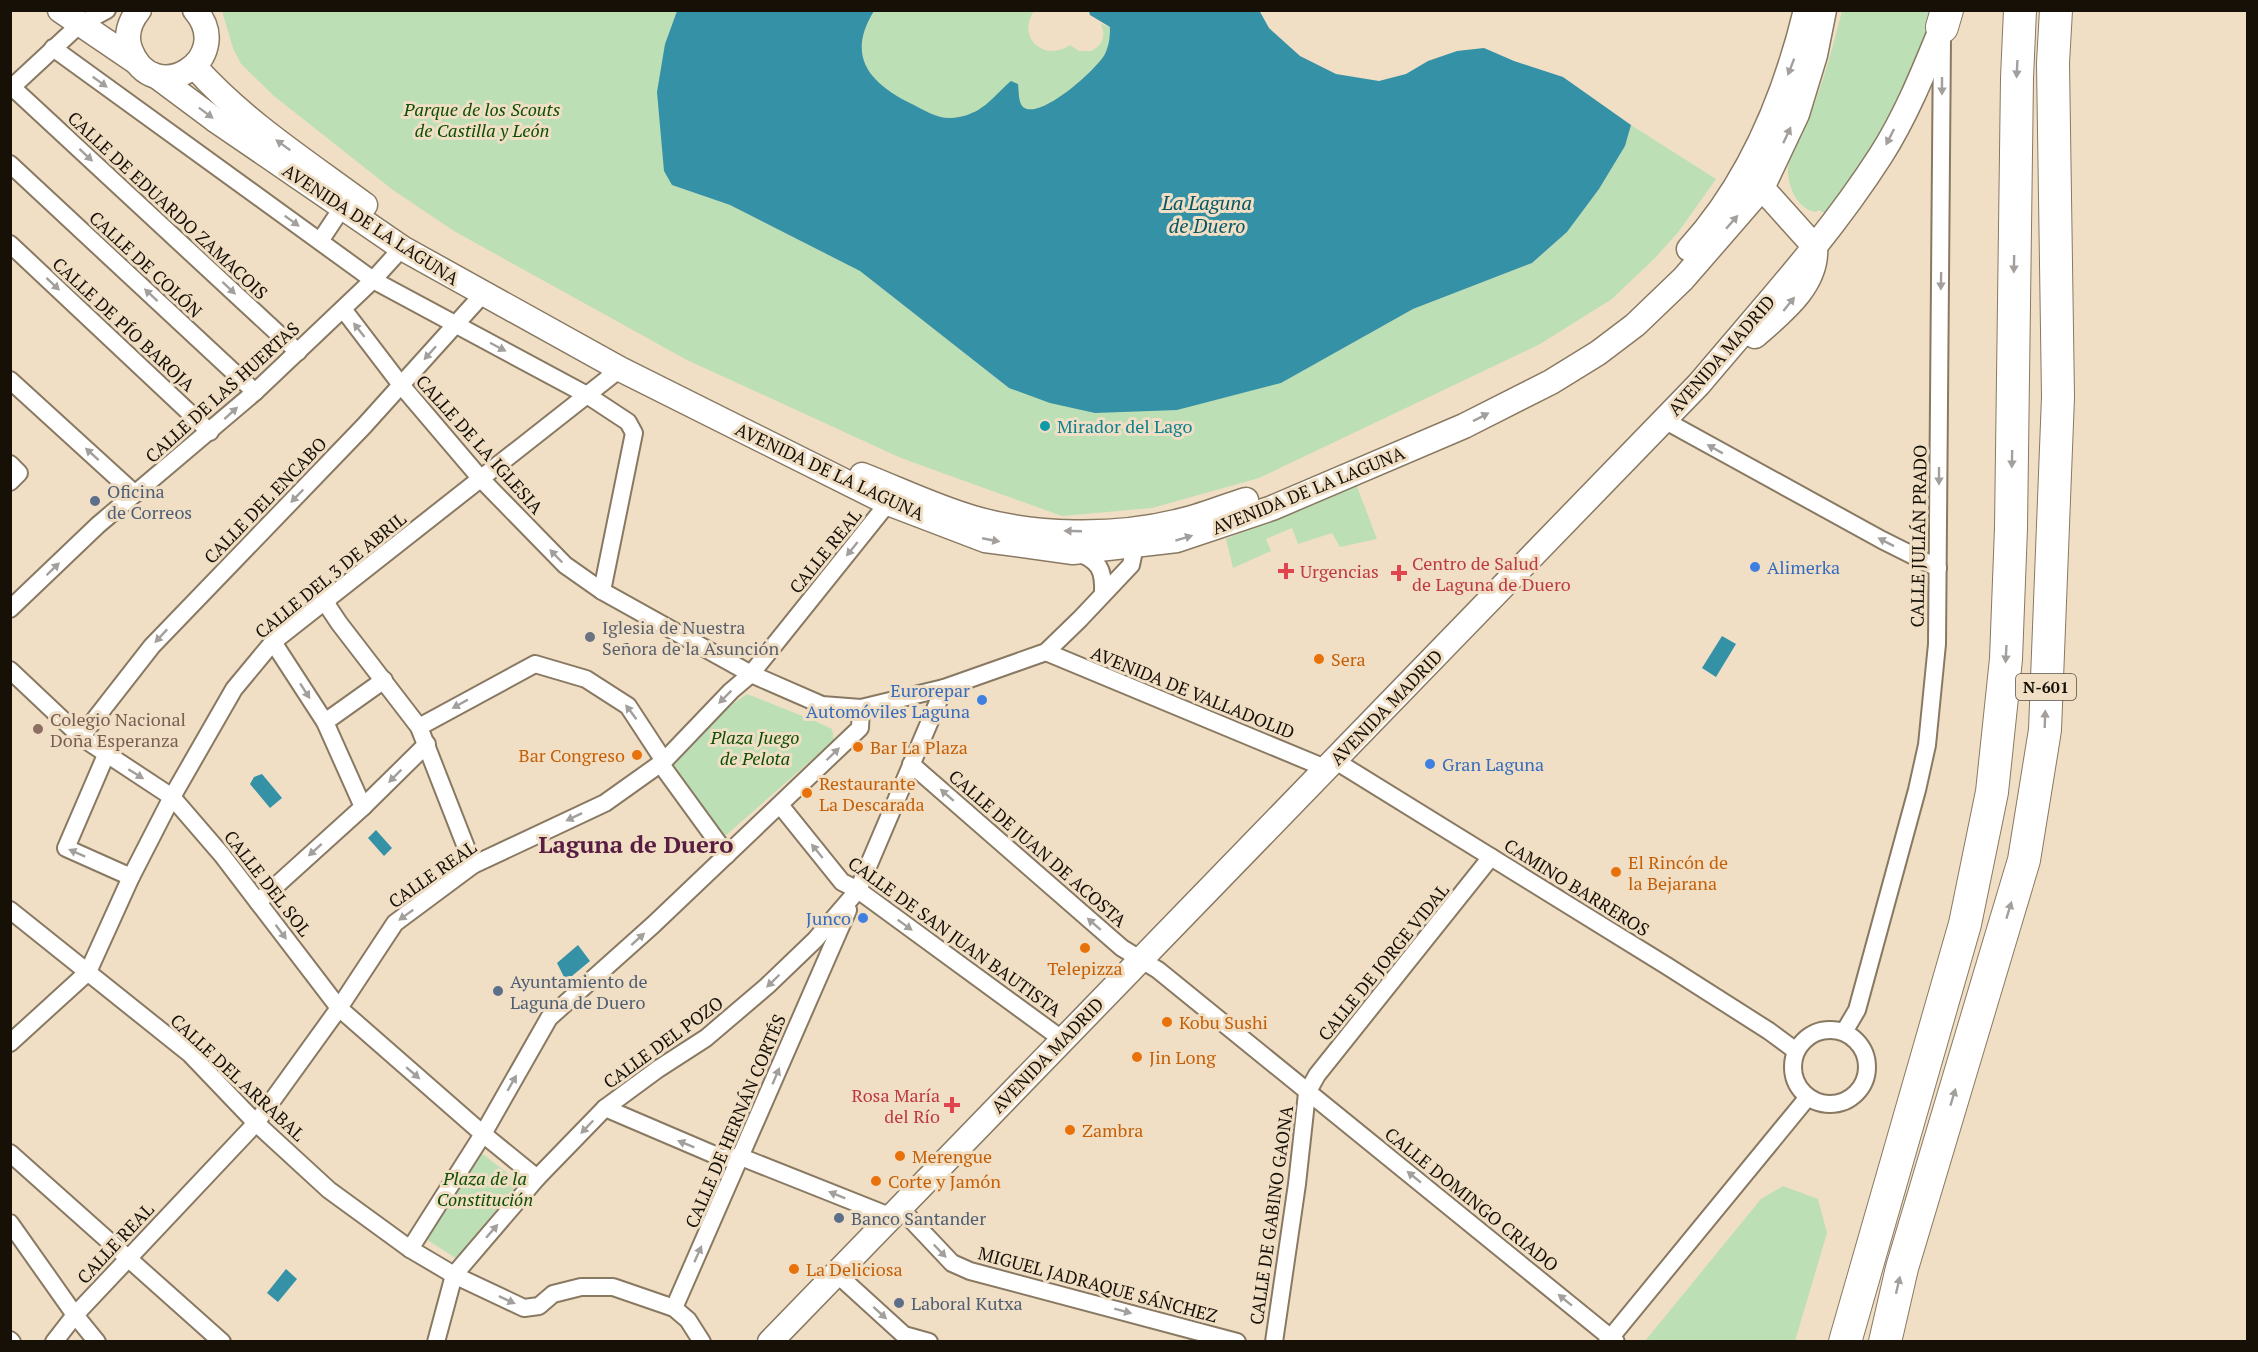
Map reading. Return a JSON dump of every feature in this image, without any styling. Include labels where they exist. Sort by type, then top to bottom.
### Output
[{"type":"highway","name":"N-601","points":[[1845,1341],[1965,924],[1992,792],[2006,659],[2011,528],[2017,78],[2020,10]]},
{"type":"highway","name":"N-601","points":[[1885,1341],[1902,1268],[2024,860],[2044,730],[2058,397],[2053,63],[2056,10]]},
{"type":"street","points":[[60,10],[135,61]]},
{"type":"street","points":[[11,88],[79,25],[107,10]]},
{"type":"street","points":[[159,78],[177,76],[195,67],[203,56],[207,40],[203,21],[195,10]]},
{"type":"street","name":"AVENIDA DE LA LAGUNA","points":[[135,61],[142,69],[159,78],[214,119],[402,248],[620,369],[888,503],[985,540],[1077,552],[1133,538],[1266,493],[1448,415],[1542,368],[1578,347],[1626,311],[1654,286],[1699,238],[1751,161],[1763,139],[1795,56],[1806,10]]},
{"type":"street","name":"AVENIDA DE LA LAGUNA","points":[[195,67],[207,81],[274,138],[386,219],[530,304],[858,473],[973,518],[1029,530],[1177,540],[1272,508],[1464,426],[1551,382],[1598,353],[1635,325],[1683,279],[1762,188],[1797,114],[1815,55],[1824,10]]},
{"type":"street","points":[[134,11],[128,42],[135,61]]},
{"type":"street","points":[[1751,161],[1762,188],[1815,247],[1882,153],[1922,77],[1944,19]]},
{"type":"street","name":"CALLE JULIÁN PRADO","points":[[1844,1032],[1857,1010],[1917,790],[1924,756],[1936,644],[1944,19]]},
{"type":"street","points":[[52,48],[373,280],[587,395],[628,422],[634,433],[602,591]]},
{"type":"street","name":"CALLE DE EDUARDO ZAMACOIS","points":[[11,88],[298,352]]},
{"type":"street","name":"CALLE DE COLÓN","points":[[10,164],[255,392]]},
{"type":"street","points":[[320,241],[342,208]]},
{"type":"street","name":"CALLE DE PÍO BAROJA","points":[[10,244],[210,432]]},
{"type":"street","name":"AVENIDA MADRID","points":[[770,1341],[1699,384],[1787,308],[1813,270],[1816,259],[1815,247]]},
{"type":"street","name":"CALLE DE LAS HUERTAS","points":[[10,609],[98,525],[255,392],[373,280],[402,248]]},
{"type":"street","name":"CALLE DEL ENCABO","points":[[81,737],[152,646],[364,426],[483,294]]},
{"type":"street","name":"CALLE DE LA IGLESIA","points":[[343,309],[401,385],[481,479],[565,565],[602,591],[751,674],[822,705],[861,708],[944,688],[1046,652]]},
{"type":"street","name":"CALLE DEL 3 DE ABRIL","points":[[10,1043],[88,972],[130,877],[172,797],[234,689],[273,642],[620,369]]},
{"type":"street","points":[[10,380],[135,494]]},
{"type":"street","points":[[1664,420],[1882,540],[1938,568]]},
{"type":"street","points":[[10,464],[19,473],[10,483]]},
{"type":"street","name":"CALLE REAL","points":[[54,1341],[75,1315],[256,1122],[339,1008],[394,923],[473,865],[605,802],[662,762],[731,691],[751,674],[888,503]]},
{"type":"street","points":[[1046,652],[1131,565],[1133,538]]},
{"type":"street","points":[[1077,552],[1092,558],[1104,575],[1103,593]]},
{"type":"street","points":[[326,600],[339,623],[419,727],[473,865]]},
{"type":"street","points":[[273,642],[325,722],[363,807]]},
{"type":"street","name":"AVENIDA DE VALLADOLID","points":[[1046,652],[1330,764]]},
{"type":"street","points":[[419,727],[535,664],[585,679],[628,706],[662,762],[727,855]]},
{"type":"street","name":"CALLE DEL SOL","points":[[10,670],[81,737],[172,797],[222,855],[339,1008],[483,1134]]},
{"type":"street","points":[[325,722],[384,680]]},
{"type":"street","points":[[858,890],[944,688]]},
{"type":"street","points":[[702,1341],[688,1320],[674,1308],[613,1287],[581,1287],[553,1294],[539,1306],[524,1308],[454,1275],[410,1249],[483,1134],[549,1018],[653,925],[860,728],[861,708]]},
{"type":"street","points":[[258,902],[363,807],[427,744]]},
{"type":"street","points":[[106,755],[66,848],[130,877]]},
{"type":"street","name":"CALLE DE JUAN DE ACOSTA","points":[[911,764],[1122,948],[1158,970],[1307,1093]]},
{"type":"street","name":"CAMINO BARREROS","points":[[1330,764],[1491,857],[1769,1030],[1796,1051]]},
{"type":"street","name":"CALLE DE SAN JUAN BAUTISTA","points":[[780,805],[842,882],[858,890],[1063,1040]]},
{"type":"street","name":"CALLE DE JORGE VIDAL","points":[[1307,1093],[1317,1075],[1491,857]]},
{"type":"street","name":"CALLE DEL POZO","points":[[537,1178],[605,1108],[658,1069],[706,1038],[767,986],[815,940],[858,890]]},
{"type":"street","name":"CALLE DE HERNÁN CORTÉS","points":[[674,1308],[830,948],[858,890]]},
{"type":"street","name":"CALLE DEL ARRABAL","points":[[10,910],[190,1054],[256,1122],[329,1190],[410,1249]]},
{"type":"street","points":[[815,940],[830,948]]},
{"type":"street","points":[[1822,1030],[1844,1032],[1862,1048],[1867,1071],[1863,1083],[1857,1092],[1839,1103],[1817,1102],[1799,1088],[1794,1076],[1792,1064],[1796,1051],[1811,1034],[1822,1030]]},
{"type":"street","name":"CALLE DOMINGO CRIADO","points":[[1307,1093],[1611,1340]]},
{"type":"street","name":"CALLE DE GABINO GAONA","points":[[1274,1341],[1297,1184],[1307,1093]]},
{"type":"street","points":[[1611,1340],[1808,1097]]},
{"type":"street","points":[[605,1108],[722,1158],[741,1157],[896,1213]]},
{"type":"street","points":[[436,1341],[454,1275],[537,1178],[483,1134]]},
{"type":"street","points":[[10,1153],[222,1341]]},
{"type":"street","name":"MIGUEL JADRAQUE SÁNCHEZ","points":[[896,1213],[952,1263],[970,1270],[1238,1341]]},
{"type":"street","points":[[10,1223],[75,1315],[97,1341]]},
{"type":"street","points":[[837,1274],[904,1335],[929,1341]]},
{"type":"green space","name":"Parque de los Scouts de Castilla y León","points":[[222,11],[677,11],[665,44],[672,185],[730,205],[860,271],[1009,388],[1281,383],[1413,309],[1532,263],[1567,232],[1599,189],[1625,146],[1631,125],[1716,179],[1679,231],[1656,257],[1612,299],[1540,344],[1259,478],[1152,508],[1062,516],[901,458],[687,360],[454,231],[393,190],[274,96],[241,64],[233,48]]},
{"type":"green space","points":[[874,11],[1034,11],[1028,30],[1031,38],[1042,49],[1051,51],[1070,45],[1079,51],[1091,51],[1102,40],[1101,24],[1110,27],[1109,38],[1105,54],[1091,71],[1067,91],[1042,107],[1031,109],[1023,107],[1019,99],[1018,85],[1015,85],[1002,89],[989,104],[977,111],[968,115],[946,118],[929,113],[897,96],[884,87],[866,66],[862,55],[862,42]]},
{"type":"green space","points":[[1842,11],[1937,11],[1918,60],[1896,106],[1863,161],[1826,214],[1819,210],[1816,212],[1810,210],[1799,202],[1789,183],[1788,169],[1791,155],[1820,88]]},
{"type":"green space","points":[[1356,484],[1377,539],[1340,547],[1332,533],[1298,544],[1292,528],[1266,539],[1271,551],[1233,568],[1226,539]]},
{"type":"green space","name":"Plaza Juego de Pelota","points":[[747,694],[832,729],[834,740],[724,837],[672,765],[730,706]]},
{"type":"green space","name":"Plaza de la Constitución","points":[[480,1152],[519,1182],[457,1259],[426,1239]]},
{"type":"green space","points":[[1783,1186],[1818,1199],[1827,1233],[1795,1341],[1645,1341],[1761,1199]]},
{"type":"water","name":"La Laguna de Duero","points":[[1259,10],[1269,28],[1300,56],[1336,74],[1379,81],[1406,74],[1428,61],[1457,51],[1484,48],[1514,61],[1563,77],[1631,125],[1625,146],[1599,189],[1567,232],[1532,263],[1413,309],[1281,383],[1177,410],[1095,413],[1050,403],[1009,388],[860,271],[730,205],[672,185],[664,171],[657,92],[665,44],[677,11],[874,11],[862,42],[862,55],[866,66],[884,87],[897,96],[929,113],[946,118],[968,115],[976,111],[1011,81],[1018,84],[1021,105],[1031,109],[1042,107],[1067,91],[1100,61],[1108,44],[1110,27],[1090,15],[1089,11]]},
{"type":"water","points":[[1722,636],[1736,644],[1716,677],[1702,668]]},
{"type":"water","points":[[262,774],[282,798],[270,808],[250,784],[254,777]]},
{"type":"water","points":[[376,830],[392,848],[384,856],[368,838]]},
{"type":"water","points":[[578,945],[590,961],[566,981],[557,963]]},
{"type":"water","points":[[286,1269],[297,1279],[278,1302],[267,1293]]},
{"type":"place","name":"Mirador del Lago","points":[[1045,426]]},
{"type":"place","name":"Oficina de Correos","points":[[95,501]]},
{"type":"place","name":"Alimerka","points":[[1755,567]]},
{"type":"place","name":"Urgencias","points":[[1286,571]]},
{"type":"place","name":"Centro de Salud de Laguna de Duero","points":[[1399,573]]},
{"type":"place","name":"Iglesia de Nuestra Señora de la Asunción","points":[[590,637]]},
{"type":"place","name":"Sera","points":[[1319,659]]},
{"type":"place","name":"Eurorepar Automóviles Laguna","points":[[982,700]]},
{"type":"place","name":"Colegio Nacional Doña Esperanza","points":[[38,729]]},
{"type":"place","name":"Bar La Plaza","points":[[858,747]]},
{"type":"place","name":"Bar Congreso","points":[[637,755]]},
{"type":"place","name":"Gran Laguna","points":[[1430,764]]},
{"type":"place","name":"Restaurante La Descarada","points":[[807,793]]},
{"type":"place","name":"El Rincón de la Bejarana","points":[[1616,872]]},
{"type":"place","name":"Junco","points":[[863,918]]},
{"type":"place","name":"Telepizza","points":[[1085,948]]},
{"type":"place","name":"Ayuntamiento de Laguna de Duero","points":[[498,991]]},
{"type":"place","name":"Kobu Sushi","points":[[1167,1022]]},
{"type":"place","name":"Jin Long","points":[[1137,1057]]},
{"type":"place","name":"Rosa María del Río","points":[[952,1105]]},
{"type":"place","name":"Zambra","points":[[1070,1130]]},
{"type":"place","name":"Merengue","points":[[900,1156]]},
{"type":"place","name":"Corte y Jamón","points":[[876,1181]]},
{"type":"place","name":"Banco Santander","points":[[839,1218]]},
{"type":"place","name":"La Deliciosa","points":[[794,1269]]},
{"type":"place","name":"Laboral Kutxa","points":[[899,1303]]},
{"type":"district","name":"Laguna de Duero","points":[[636,844]]}]
